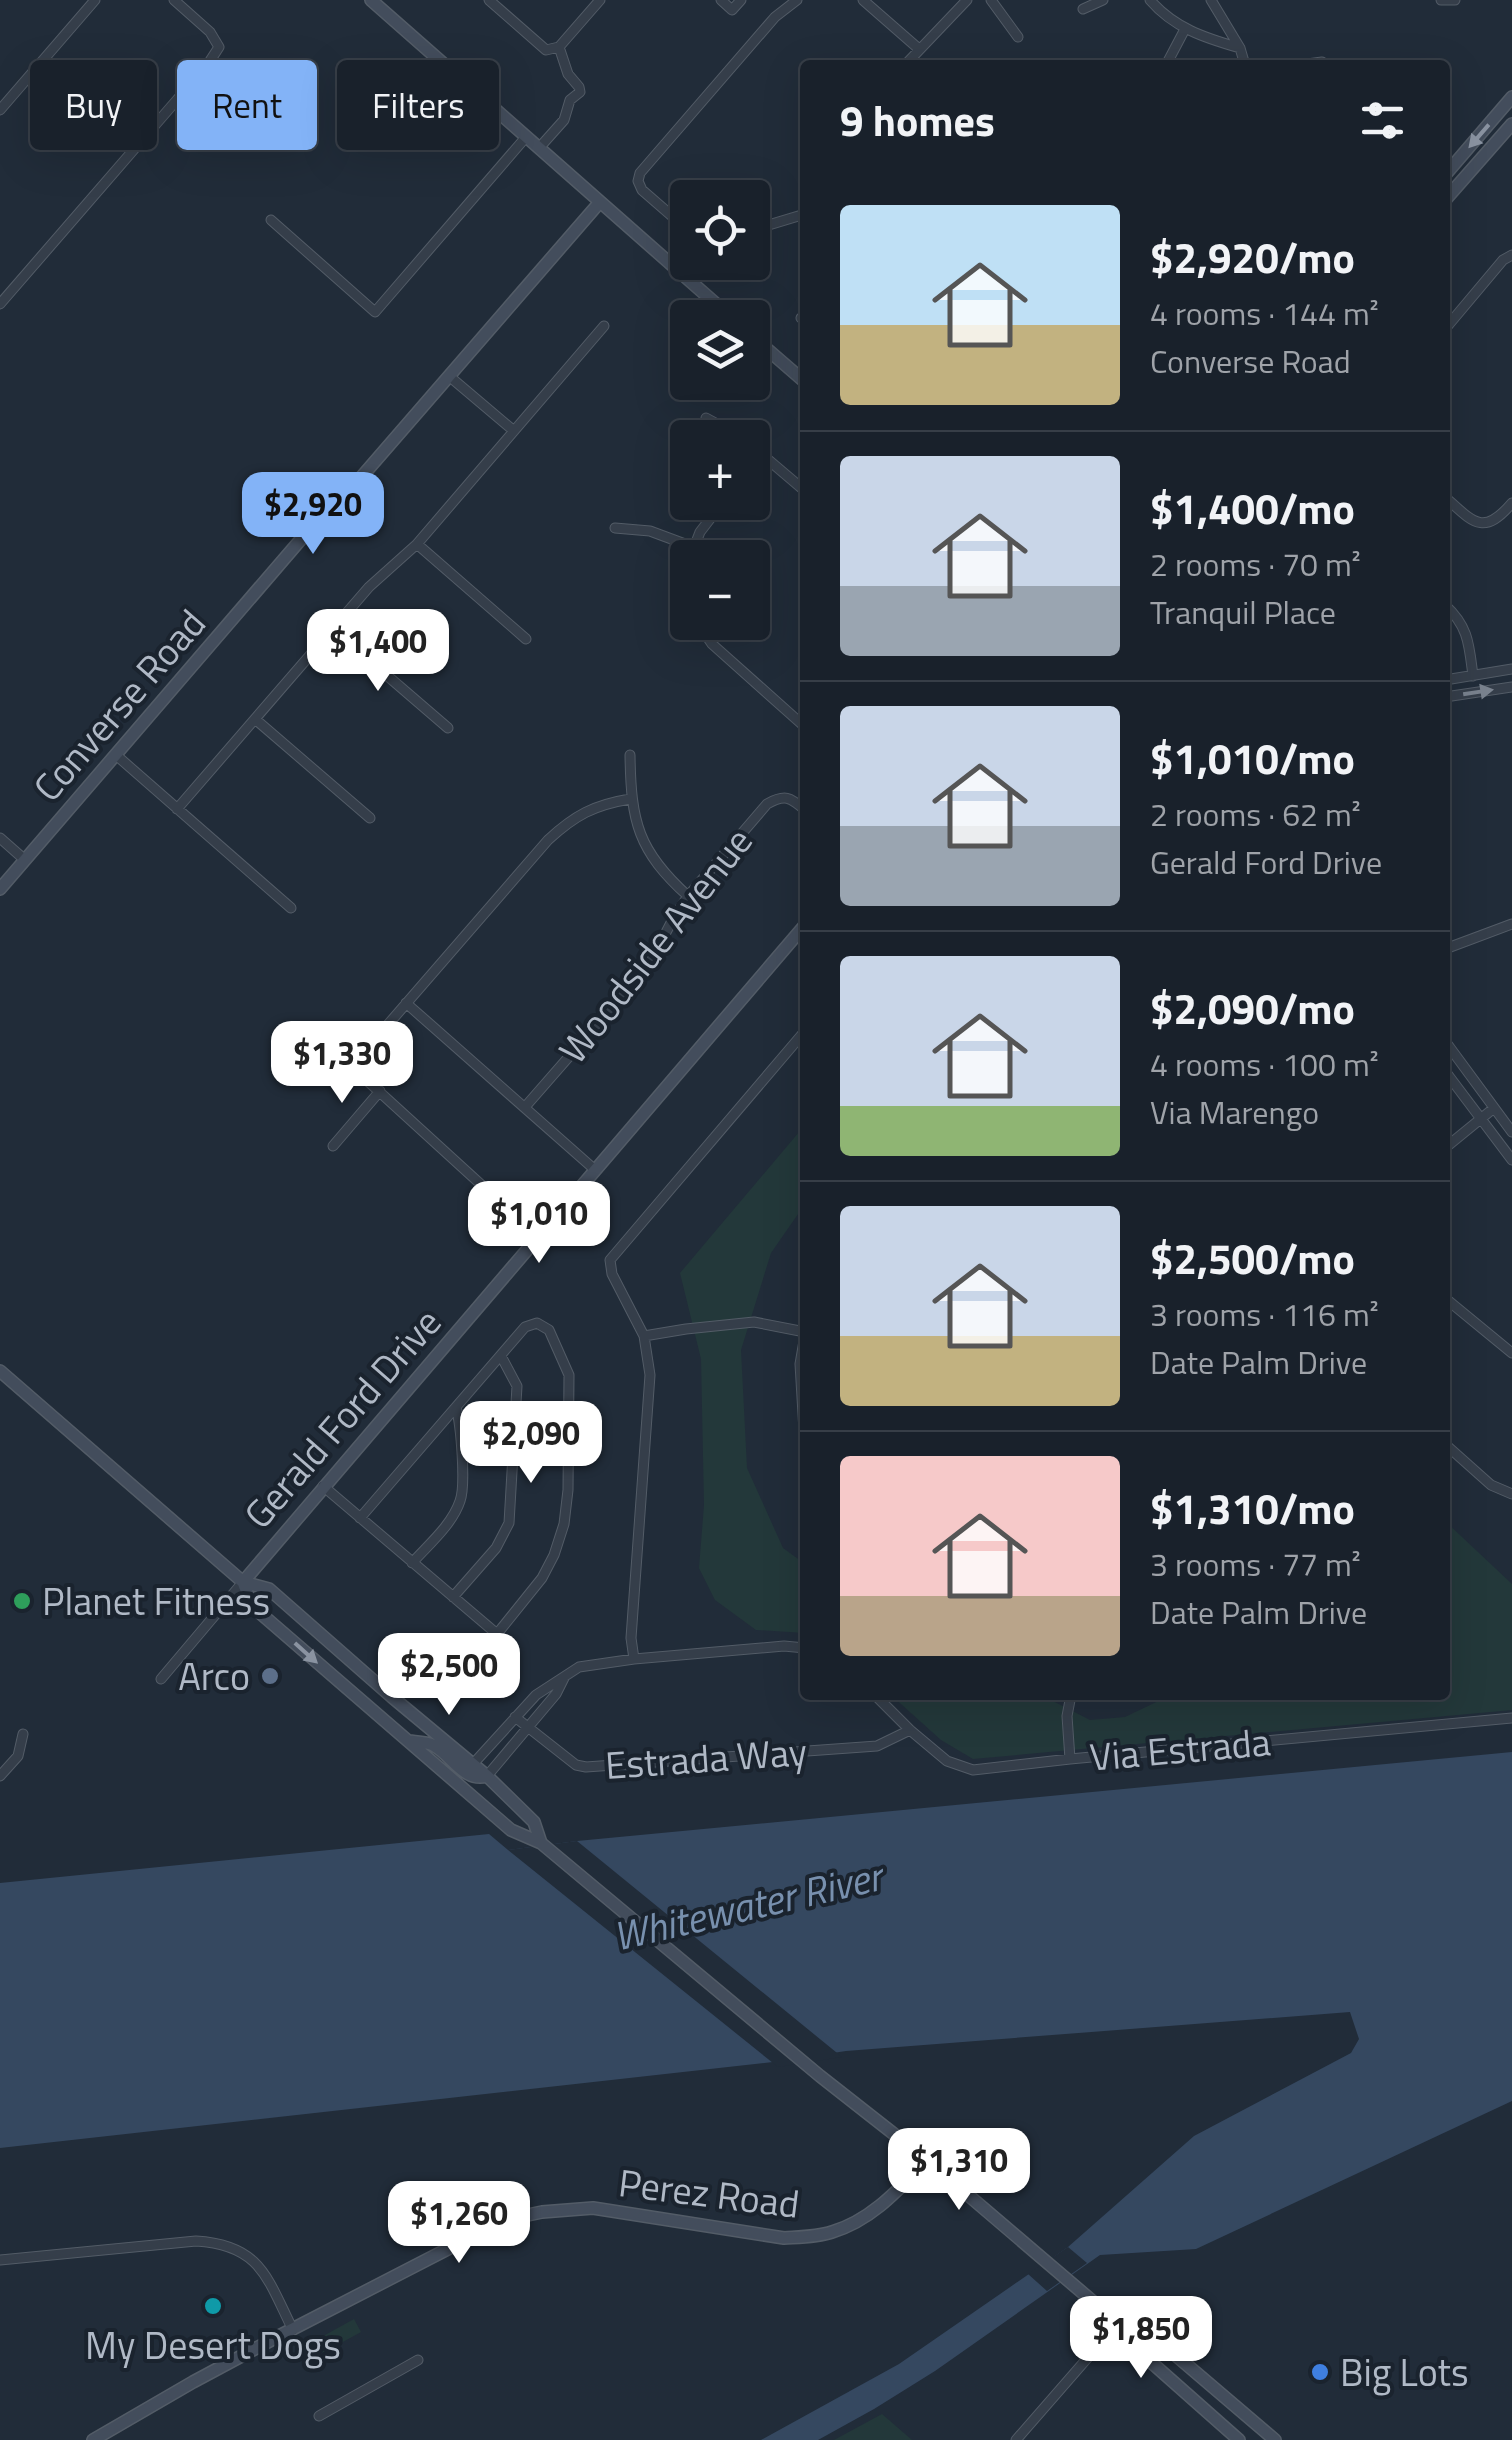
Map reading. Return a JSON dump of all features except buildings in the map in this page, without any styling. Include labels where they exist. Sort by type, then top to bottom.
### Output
[{"type":"main road","points":[[371,0],[712,300]]},
{"type":"main road","points":[[1450,168],[1512,97]]},
{"type":"main road","points":[[1450,194],[1512,124]]},
{"type":"main road","name":"Converse Road","points":[[0,889],[309,530],[351,489],[600,202]]},
{"type":"main road","points":[[770,352],[800,378]]},
{"type":"main road","name":"Gerald Ford Drive","points":[[242,1582],[800,931]]},
{"type":"main road","points":[[0,1370],[242,1582],[252,1606],[510,1830],[540,1843],[820,2076],[928,2160],[1118,2323],[1126,2340],[1240,2440]]},
{"type":"main road","points":[[242,1582],[269,1589],[487,1776],[534,1822],[540,1843]]},
{"type":"main road","points":[[409,1741],[434,1746],[471,1776],[487,1776]]},
{"type":"main road","name":"Perez Road","points":[[93,2440],[376,2284],[504,2220],[593,2208],[784,2238],[811,2236],[844,2228],[880,2208],[928,2160]]},
{"type":"main road","points":[[1118,2323],[1139,2324],[1275,2440]]},
{"type":"street","points":[[0,110],[95,0]]},
{"type":"street","points":[[0,304],[219,47],[210,32],[174,0]]},
{"type":"street","points":[[489,0],[546,50],[559,47],[600,0]]},
{"type":"street","points":[[721,0],[732,10],[742,0]]},
{"type":"street","points":[[670,214],[642,190],[640,173],[775,17],[797,0]]},
{"type":"street","points":[[863,0],[919,49]]},
{"type":"street","points":[[910,60],[967,0]]},
{"type":"street","points":[[991,0],[1018,37]]},
{"type":"street","points":[[1083,9],[1104,0]]},
{"type":"street","points":[[1150,0],[1185,30],[1240,48]]},
{"type":"street","points":[[1211,0],[1244,60]]},
{"type":"street","points":[[1441,0],[1455,0]]},
{"type":"street","points":[[1169,60],[1185,30]]},
{"type":"street","points":[[539,148],[564,120],[568,90],[559,47]]},
{"type":"street","points":[[271,220],[375,312],[526,137]]},
{"type":"street","points":[[770,225],[800,216]]},
{"type":"street","points":[[1450,324],[1502,260],[1512,255]]},
{"type":"street","points":[[178,809],[383,573],[417,544],[604,326]]},
{"type":"street","points":[[448,376],[514,431]]},
{"type":"street","points":[[706,418],[710,420]]},
{"type":"street","points":[[770,461],[800,488]]},
{"type":"street","points":[[1450,501],[1478,523],[1491,523],[1512,503]]},
{"type":"street","points":[[615,528],[650,531],[670,541]]},
{"type":"street","points":[[417,544],[526,639]]},
{"type":"street","points":[[1450,610],[1467,634],[1473,676]]},
{"type":"street","points":[[333,630],[448,728]]},
{"type":"street","points":[[709,640],[800,723]]},
{"type":"street","points":[[1450,679],[1512,670]]},
{"type":"street","points":[[1450,696],[1512,687]]},
{"type":"street","points":[[255,719],[370,818]]},
{"type":"street","points":[[116,755],[291,908]]},
{"type":"street","points":[[630,756],[630,799],[640,832],[652,858],[688,896]]},
{"type":"street","name":"Woodside Avenue","points":[[525,1107],[649,965],[688,896],[767,804],[780,797],[800,806]]},
{"type":"street","points":[[352,1066],[548,840],[586,810],[630,799]]},
{"type":"street","points":[[0,838],[25,860]]},
{"type":"street","points":[[1450,947],[1512,924]]},
{"type":"street","points":[[406,1003],[594,1170]]},
{"type":"street","points":[[316,1034],[488,1190],[490,1201],[497,1208],[538,1235]]},
{"type":"street","points":[[634,1658],[630,1638],[650,1375],[644,1336],[612,1274],[610,1260],[800,1037]]},
{"type":"street","points":[[1450,1048],[1512,1132]]},
{"type":"street","points":[[1450,1078],[1512,1160]]},
{"type":"street","points":[[333,1146],[380,1092]]},
{"type":"street","points":[[1450,1144],[1494,1108]]},
{"type":"street","points":[[488,1190],[497,1190],[506,1198],[538,1235]]},
{"type":"street","points":[[497,1208],[506,1198]]},
{"type":"street","points":[[1450,1302],[1512,1354]]},
{"type":"street","points":[[644,1336],[754,1322],[800,1333]]},
{"type":"street","points":[[323,1486],[412,1563],[453,1598],[497,1634],[542,1578],[564,1524],[568,1490],[568,1376],[549,1330],[538,1323],[526,1327],[360,1518]]},
{"type":"street","points":[[453,1598],[496,1548],[509,1523],[517,1386],[501,1356]]},
{"type":"street","points":[[412,1563],[449,1521],[461,1499],[462,1426],[456,1408]]},
{"type":"street","points":[[1450,1448],[1491,1485],[1512,1494]]},
{"type":"street","name":"Gerald Ford Drive","points":[[161,1679],[242,1582]]},
{"type":"street","points":[[473,1764],[536,1695],[580,1666],[634,1658],[800,1648]]},
{"type":"street","points":[[487,1776],[556,1694],[566,1676]]},
{"type":"street","name":"Via Estrada","points":[[880,1700],[947,1761],[974,1770],[1512,1718]]},
{"type":"street","points":[[1070,1700],[1070,1759]]},
{"type":"street","name":"Estrada Way","points":[[515,1716],[576,1766],[586,1767],[878,1746],[910,1730]]},
{"type":"street","points":[[0,1776],[18,1756],[23,1734]]},
{"type":"street","points":[[0,2260],[196,2240],[214,2242],[255,2261],[293,2330]]},
{"type":"street","points":[[1016,2440],[1118,2323]]},
{"type":"street","points":[[319,2416],[418,2360]]},
{"type":"green space","points":[[800,1131],[800,1211],[771,1253],[741,1350],[747,1468],[783,1548],[800,1560],[800,1633],[756,1630],[715,1600],[699,1568],[704,1505],[701,1359],[680,1273]]},
{"type":"green space","points":[[1450,1526],[1512,1584],[1512,1710],[973,1759],[941,1740],[897,1700],[1051,1700],[1090,1720],[1125,1717],[1161,1700],[1450,1700]]},
{"type":"green space","points":[[354,2319],[361,2332],[323,2353],[316,2340]]},
{"type":"green space","points":[[882,2414],[912,2440],[834,2440]]},
{"type":"water","name":"Whitewater River","points":[[1512,1752],[1512,2101],[1196,2249],[1100,2255],[935,2371],[818,2440],[761,2440],[899,2364],[1068,2247],[1194,2136],[1351,2053],[1359,2039],[1350,2012],[846,2051],[0,2148],[0,1883],[489,1834],[508,1850]]},
{"type":"pier","points":[[577,1841],[842,2057],[778,2067],[508,1850]]},
{"type":"pier","points":[[1068,2247],[1087,2263],[1047,2291],[1028,2274]]},
{"type":"place","name":"Planet Fitness","points":[[22,1601]]},
{"type":"place","name":"Arco","points":[[270,1676]]},
{"type":"place","name":"My Desert Dogs","points":[[213,2306]]},
{"type":"place","name":"Big Lots","points":[[1320,2372]]}]
